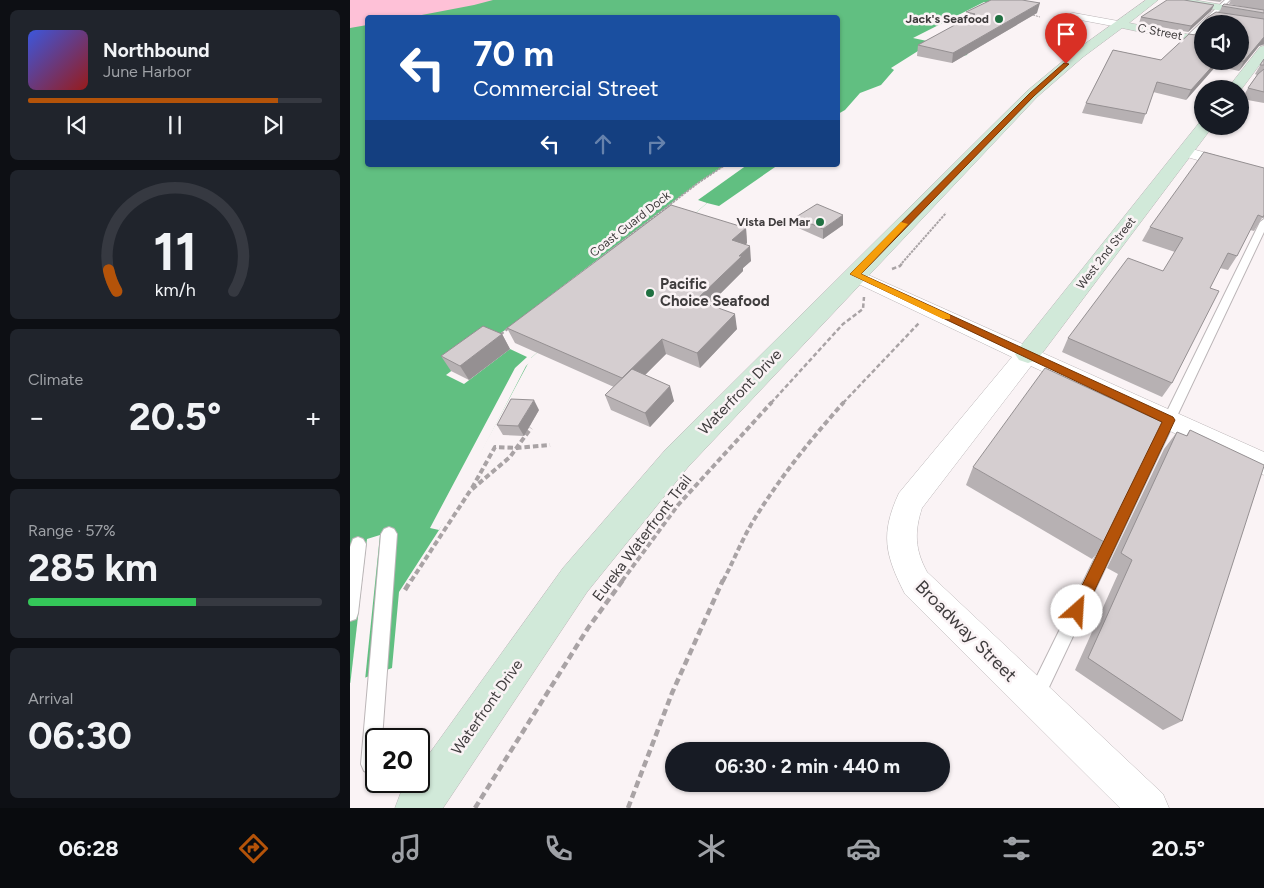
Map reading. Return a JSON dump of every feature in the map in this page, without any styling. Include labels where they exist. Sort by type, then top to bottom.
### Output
[{"type":"street","name":"Waterfront Drive","points":[[416,808],[582,572],[693,440],[865,279],[1032,94],[1078,54],[1153,0]]},
{"type":"street","points":[[1176,0],[1264,15]]},
{"type":"street","points":[[1074,16],[1118,24]]},
{"type":"street","name":"C Street","points":[[1118,24],[1194,39]]},
{"type":"street","points":[[1241,80],[1263,52],[1249,49]]},
{"type":"street","name":"West 2nd Street","points":[[1028,354],[1198,135]]},
{"type":"street","points":[[1185,152],[1264,174]]},
{"type":"street","points":[[865,279],[1264,464]]},
{"type":"street","name":"Broadway Street","points":[[1028,354],[909,502],[900,532],[899,548],[906,566],[916,583],[1149,808]]},
{"type":"lane","points":[[1188,38],[1194,32]]},
{"type":"lane","points":[[1035,698],[1264,222]]},
{"type":"lane","points":[[374,728],[389,534]]},
{"type":"lane","points":[[350,613],[358,544]]},
{"type":"path","points":[[1033,16],[1040,17]]},
{"type":"path","name":"Coast Guard Dock","points":[[591,265],[698,183],[722,167]]},
{"type":"path","name":"Eureka Waterfront Trail","points":[[475,808],[588,628],[678,505],[842,324],[863,309],[865,279],[900,266],[952,206]]},
{"type":"path","points":[[628,808],[662,716],[701,626],[755,518],[794,462],[831,415],[932,310]]},
{"type":"path","points":[[500,335],[515,323]]},
{"type":"path","points":[[470,491],[510,457],[531,428]]},
{"type":"path","points":[[403,592],[470,491],[495,446],[517,448],[550,445]]},
{"type":"shaded area","points":[[350,0],[535,0],[492,15],[365,15],[365,61],[350,67]]},
{"type":"shaded area","points":[[493,0],[1003,0],[994,4],[984,2],[913,38],[969,50],[967,55],[954,58],[918,51],[891,68],[894,70],[881,85],[860,93],[840,113],[840,15],[422,15]]},
{"type":"shaded area","points":[[365,25],[365,167],[775,167],[719,206],[707,203],[531,358],[439,530],[399,592],[392,668],[350,683],[350,28]]},
{"type":"pier","points":[[722,167],[744,167],[698,200],[707,203],[531,358],[533,359],[526,366],[452,509],[439,530],[430,528],[515,368],[527,357],[510,349],[464,384],[446,375],[698,183]]},
{"type":"pier","points":[[380,535],[365,680],[350,686],[367,539]]},
{"type":"building","points":[[991,0],[1022,0],[1040,3],[953,53],[918,45],[975,14],[966,12]]},
{"type":"building","points":[[1167,0],[1184,0],[1214,5],[1203,15],[1194,15],[1194,23],[1191,26],[1141,17]]},
{"type":"building","points":[[1224,4],[1264,10],[1264,13],[1222,6]]},
{"type":"building","points":[[1216,12],[1237,15],[1211,15]]},
{"type":"building","points":[[1249,17],[1264,19],[1264,37],[1249,55]]},
{"type":"building","points":[[1189,34],[1194,35],[1194,70],[1209,70],[1200,80],[1194,80],[1194,87],[1191,90],[1157,82],[1146,114],[1086,103],[1113,50],[1161,60]]},
{"type":"building","points":[[1264,69],[1264,92],[1249,88],[1258,74]]},
{"type":"building","points":[[1204,152],[1264,168],[1264,215],[1263,217],[1258,215],[1237,256],[1228,253],[1210,288],[1219,291],[1172,383],[1068,338],[1128,258],[1163,271],[1183,238],[1150,227]]},
{"type":"building","points":[[817,204],[843,215],[823,229],[796,217]]},
{"type":"building","name":"Pacific Choice Seafood","points":[[671,205],[746,228],[732,240],[750,246],[696,300],[735,314],[697,353],[662,339],[622,378],[507,328]]},
{"type":"building","points":[[483,326],[502,334],[460,366],[441,356]]},
{"type":"building","points":[[1045,368],[1164,423],[1106,543],[973,467]]},
{"type":"building","points":[[632,369],[670,386],[645,413],[605,395]]},
{"type":"building","points":[[511,399],[534,400],[518,426],[497,425]]},
{"type":"building","points":[[1190,430],[1264,466],[1182,721],[1088,658],[1132,560],[1121,553],[1177,432],[1187,436]]},
{"type":"slow traffic","points":[[904,224],[855,274],[946,317]]},
{"type":"place","name":"Jack's Seafood","points":[[999,19]]},
{"type":"place","name":"Vista Del Mar","points":[[820,222]]},
{"type":"place","name":"Pacific Choice Seafood","points":[[650,293]]},
{"type":"route","points":[[1066,64],[1032,94],[855,274],[1169,420],[1077,611]]}]
